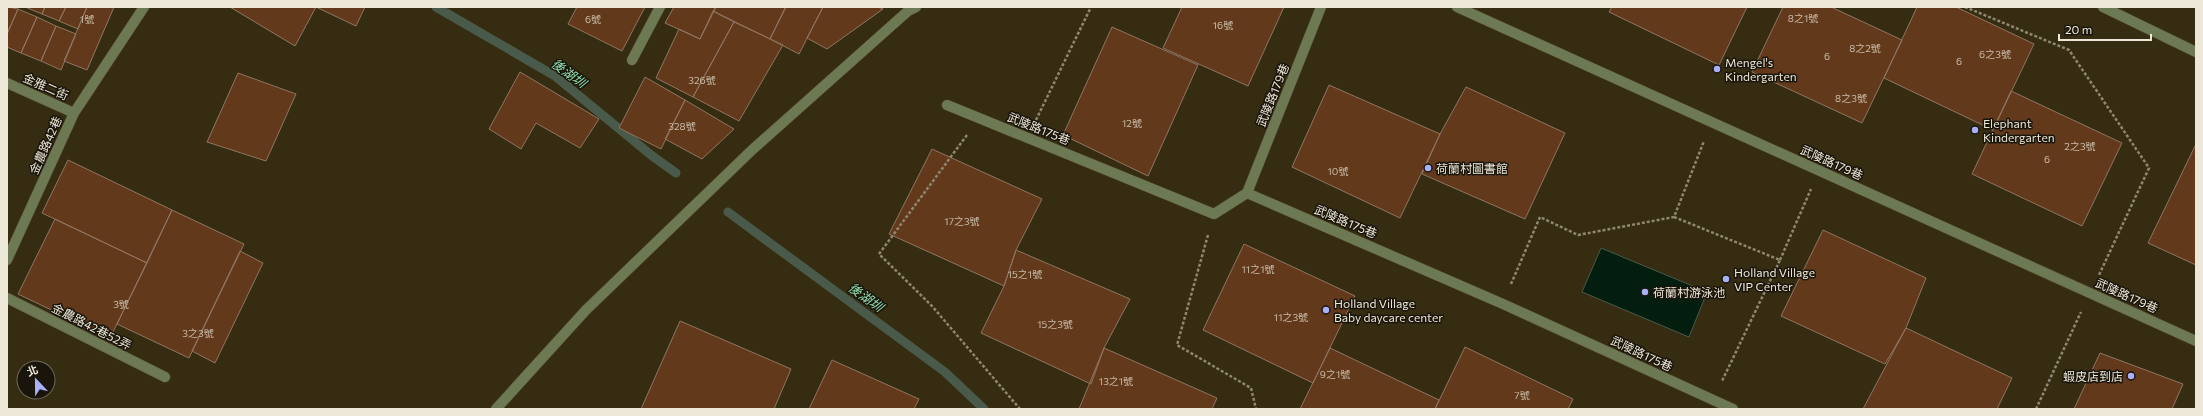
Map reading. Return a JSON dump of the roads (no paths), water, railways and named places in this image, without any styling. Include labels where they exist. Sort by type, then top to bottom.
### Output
[{"type":"street","name":"金農路42巷","points":[[7,260],[74,113],[144,7]]},
{"type":"street","points":[[632,60],[660,7]]},
{"type":"street","name":"武陵路179巷","points":[[1247,193],[1321,7]]},
{"type":"street","name":"武陵路179巷","points":[[1457,7],[2196,341]]},
{"type":"street","points":[[2103,7],[2196,52]]},
{"type":"street","points":[[496,409],[586,310],[752,150],[908,8]]},
{"type":"street","name":"金雅二街","points":[[7,83],[74,113]]},
{"type":"street","name":"武陵路175巷","points":[[947,105],[1214,214],[1247,193],[1503,304],[1733,409]]},
{"type":"street","name":"金農路42巷52弄","points":[[7,298],[165,377]]},
{"type":"waterway","name":"後湖圳","points":[[436,7],[555,76],[651,155],[676,173]]},
{"type":"waterway","name":"後湖圳","points":[[728,212],[945,372],[984,409]]},
{"type":"place","name":"Mengel's Kindergarten","points":[[1717,69]]},
{"type":"place","name":"Elephant Kindergarten","points":[[1975,130]]},
{"type":"place","name":"荷蘭村圖書館","points":[[1428,168]]},
{"type":"place","name":"Holland Village VIP Center","points":[[1726,279]]},
{"type":"place","name":"荷蘭村游泳池","points":[[1645,292]]},
{"type":"place","name":"Holland Village Baby daycare center","points":[[1326,310]]},
{"type":"place","name":"蝦皮店到店","points":[[2131,376]]}]
